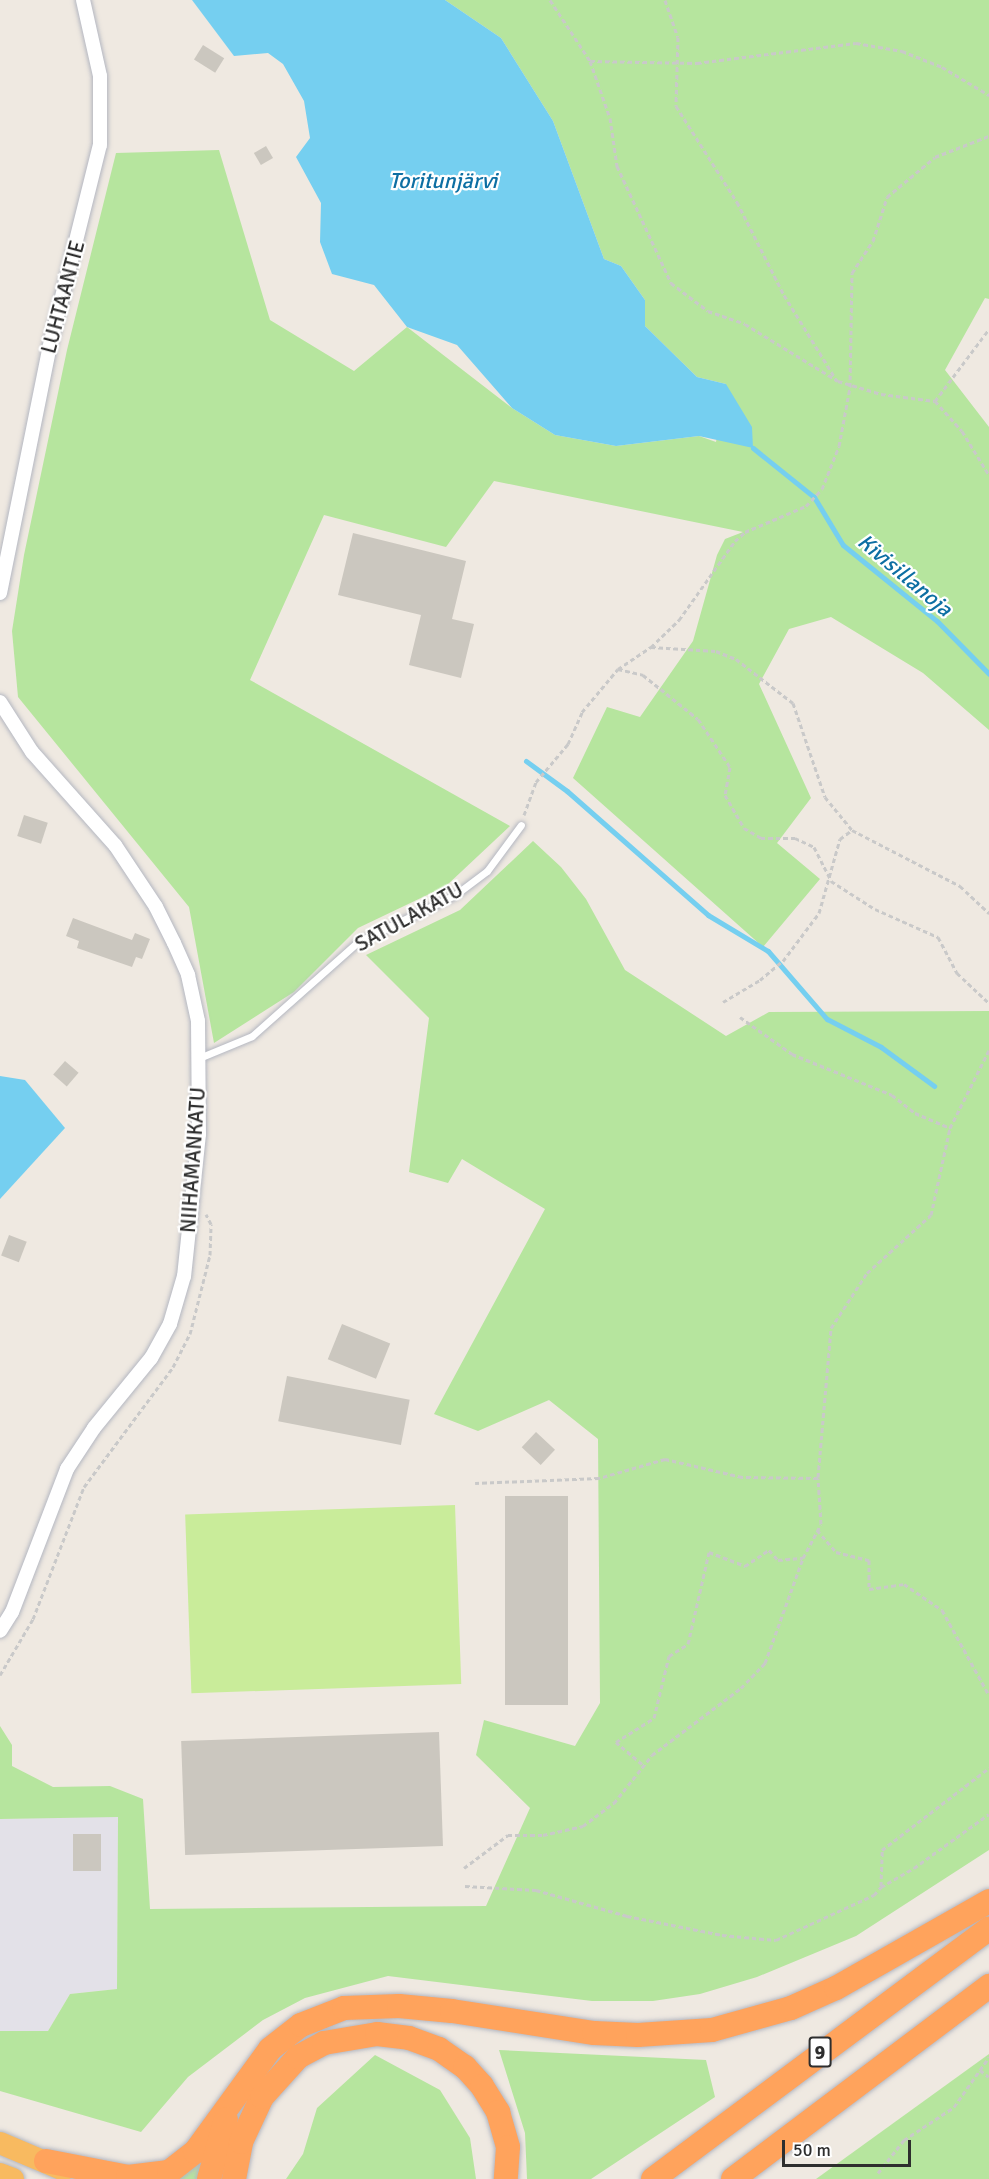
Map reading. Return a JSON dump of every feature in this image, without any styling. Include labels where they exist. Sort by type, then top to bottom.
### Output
[{"type":"highway","points":[[45,2161],[128,2177],[169,2172],[195,2152],[270,2049],[301,2025],[344,2008],[399,2006],[452,2011],[594,2033],[638,2035],[712,2030],[791,2008],[836,1988],[989,1901]]},
{"type":"highway","name":"9","points":[[653,2179],[989,1929]]},
{"type":"highway","name":"9","points":[[733,2179],[989,1986]]},
{"type":"highway","points":[[234,2179],[241,2142],[262,2097],[298,2057],[324,2043],[377,2034],[410,2038],[439,2049],[465,2067],[482,2086],[498,2112],[508,2147],[506,2179]]},
{"type":"highway","points":[[760,2179],[860,2083]]},
{"type":"highway","points":[[208,2179],[231,2102]]},
{"type":"highway","points":[[0,2143],[84,2179]]},
{"type":"highway","points":[[0,2174],[13,2179]]},
{"type":"street","name":"LUHTAANTIE","points":[[0,593],[49,349],[100,145],[100,76],[83,0]]},
{"type":"street","name":"NIIHAMANKATU","points":[[0,1631],[12,1612],[68,1469],[94,1428],[151,1358],[170,1324],[184,1276],[193,1210],[198,1058],[198,1021],[188,975],[156,907],[115,845],[32,752],[2,710]]},
{"type":"lane","name":"SATULAKATU","points":[[198,1058],[252,1036],[358,942],[454,895],[487,871],[521,825]]},
{"type":"path","points":[[550,0],[590,62],[610,118],[617,166],[671,283],[708,311],[745,324],[850,387],[935,401],[962,431],[989,475]]},
{"type":"path","points":[[665,0],[678,37],[676,106],[736,202],[784,295],[838,381]]},
{"type":"path","points":[[590,62],[678,64],[856,43],[902,51],[942,67],[989,95]]},
{"type":"path","points":[[521,825],[536,782],[568,744],[582,712],[618,669],[651,647],[679,620],[735,541],[745,532],[806,506],[822,489],[839,446],[850,387],[852,273],[873,241],[886,197],[935,157],[989,136]]},
{"type":"path","points":[[935,401],[989,329]]},
{"type":"path","points":[[651,647],[716,651],[736,659],[793,703],[825,797],[852,830],[960,886],[989,913]]},
{"type":"path","points":[[618,669],[643,675],[698,719],[730,767],[725,795],[744,828],[760,838],[795,838],[814,847],[831,881],[875,909],[938,937],[957,973],[989,1003]]},
{"type":"path","points":[[723,1002],[783,961],[819,913],[831,881],[840,839],[852,830]]},
{"type":"path","points":[[740,1017],[792,1054],[892,1095],[915,1113],[950,1128]]},
{"type":"path","points":[[464,1868],[508,1835],[543,1835],[583,1826],[614,1803],[642,1764],[741,1688],[765,1663],[803,1558],[821,1524],[818,1478],[831,1329],[867,1273],[930,1215],[950,1128],[989,1050]]},
{"type":"path","points":[[0,1675],[33,1619],[84,1487],[173,1367],[190,1334],[207,1278],[212,1236],[208,1218],[193,1210]]},
{"type":"path","points":[[475,1483],[599,1478],[665,1460],[742,1477],[818,1478]]},
{"type":"path","points":[[817,1530],[836,1552],[869,1560],[869,1589],[904,1584],[942,1610],[989,1695]]},
{"type":"path","points":[[642,1764],[616,1742],[654,1718],[669,1656],[688,1644],[709,1552],[745,1566],[769,1550],[778,1560],[803,1558]]},
{"type":"path","points":[[881,1887],[882,1850],[989,1768]]},
{"type":"path","points":[[465,1886],[536,1890],[627,1916],[722,1935],[776,1940],[874,1896],[881,1887],[914,1868],[989,1814]]},
{"type":"path","points":[[878,2173],[904,2140],[954,2107],[989,2057]]},
{"type":"path","points":[[980,2070],[989,2077]]},
{"type":"shaded area","points":[[118,1816],[117,1989],[70,1994],[48,2031],[0,2031],[0,1819]]},
{"type":"green space","points":[[445,0],[989,0],[989,299],[985,298],[945,370],[989,427],[989,730],[923,673],[831,617],[789,629],[759,684],[811,798],[777,843],[820,879],[763,947],[573,778],[607,707],[640,717],[693,641],[717,555],[725,539],[743,532],[494,481],[446,547],[324,515],[250,680],[510,826],[446,886],[358,928],[294,992],[214,1043],[189,907],[18,697],[12,631],[24,555],[67,350],[116,153],[219,150],[270,320],[354,371],[407,327],[512,408],[555,435],[616,446],[699,436],[716,442],[726,384],[697,377],[645,326],[645,300],[621,266],[604,259],[553,121],[501,38]]},
{"type":"green space","points":[[533,841],[561,867],[586,899],[625,970],[726,1036],[769,1012],[989,1011],[989,1850],[856,1936],[757,1977],[700,1994],[653,2001],[592,2001],[388,1976],[305,1998],[263,2020],[188,2077],[141,2132],[0,2091],[0,2031],[48,2031],[70,1994],[117,1989],[118,1817],[0,1819],[0,1726],[12,1745],[12,1766],[53,1787],[110,1786],[143,1799],[150,1909],[486,1906],[530,1808],[476,1755],[484,1720],[575,1746],[600,1703],[598,1439],[549,1400],[478,1431],[434,1414],[545,1209],[462,1159],[448,1183],[409,1172],[429,1018],[366,955],[460,910]]},
{"type":"green space","points":[[455,1505],[461,1684],[191,1693],[185,1514]]},
{"type":"green space","points":[[499,2050],[706,2060],[715,2097],[591,2179],[527,2179],[525,2133]]},
{"type":"green space","points":[[989,2054],[989,2179],[816,2179]]},
{"type":"green space","points":[[375,2055],[440,2090],[470,2138],[476,2179],[286,2179],[303,2154],[317,2108]]},
{"type":"green space","points":[[205,2157],[197,2179],[177,2179]]},
{"type":"water","name":"Toritunjärvi","points":[[192,0],[445,0],[501,38],[553,121],[604,259],[621,266],[645,300],[645,326],[697,377],[726,384],[752,427],[753,448],[699,436],[616,446],[555,435],[512,408],[457,345],[407,327],[374,285],[332,274],[320,242],[321,203],[296,157],[310,138],[304,101],[283,64],[268,53],[234,56]]},
{"type":"water","points":[[0,1076],[25,1080],[65,1128],[0,1199]]},
{"type":"building","points":[[203,45],[224,58],[215,73],[194,59]]},
{"type":"building","points":[[266,146],[273,158],[261,165],[254,153]]},
{"type":"building","points":[[353,533],[466,561],[452,619],[474,624],[461,678],[409,665],[421,615],[338,595]]},
{"type":"building","points":[[24,815],[48,823],[41,844],[17,836]]},
{"type":"building","points":[[73,918],[132,940],[135,933],[150,939],[142,959],[136,957],[132,967],[77,948],[79,941],[66,936]]},
{"type":"building","points":[[65,1061],[79,1073],[67,1086],[53,1075]]},
{"type":"building","points":[[9,1235],[27,1242],[19,1262],[1,1256]]},
{"type":"building","points":[[342,1324],[390,1343],[376,1379],[328,1359]]},
{"type":"building","points":[[287,1376],[410,1400],[401,1445],[278,1421]]},
{"type":"building","points":[[536,1432],[555,1450],[541,1465],[522,1447]]},
{"type":"building","points":[[505,1496],[568,1496],[568,1705],[505,1705]]},
{"type":"building","points":[[439,1732],[443,1846],[185,1855],[181,1741]]},
{"type":"building","points":[[73,1834],[101,1834],[101,1871],[73,1871]]},
{"type":"waterway","name":"Kivisillanoja","points":[[753,448],[814,497],[843,545],[937,621],[989,674]]},
{"type":"waterway","points":[[526,761],[567,791],[708,915],[768,951],[827,1019],[881,1047],[934,1086]]}]
